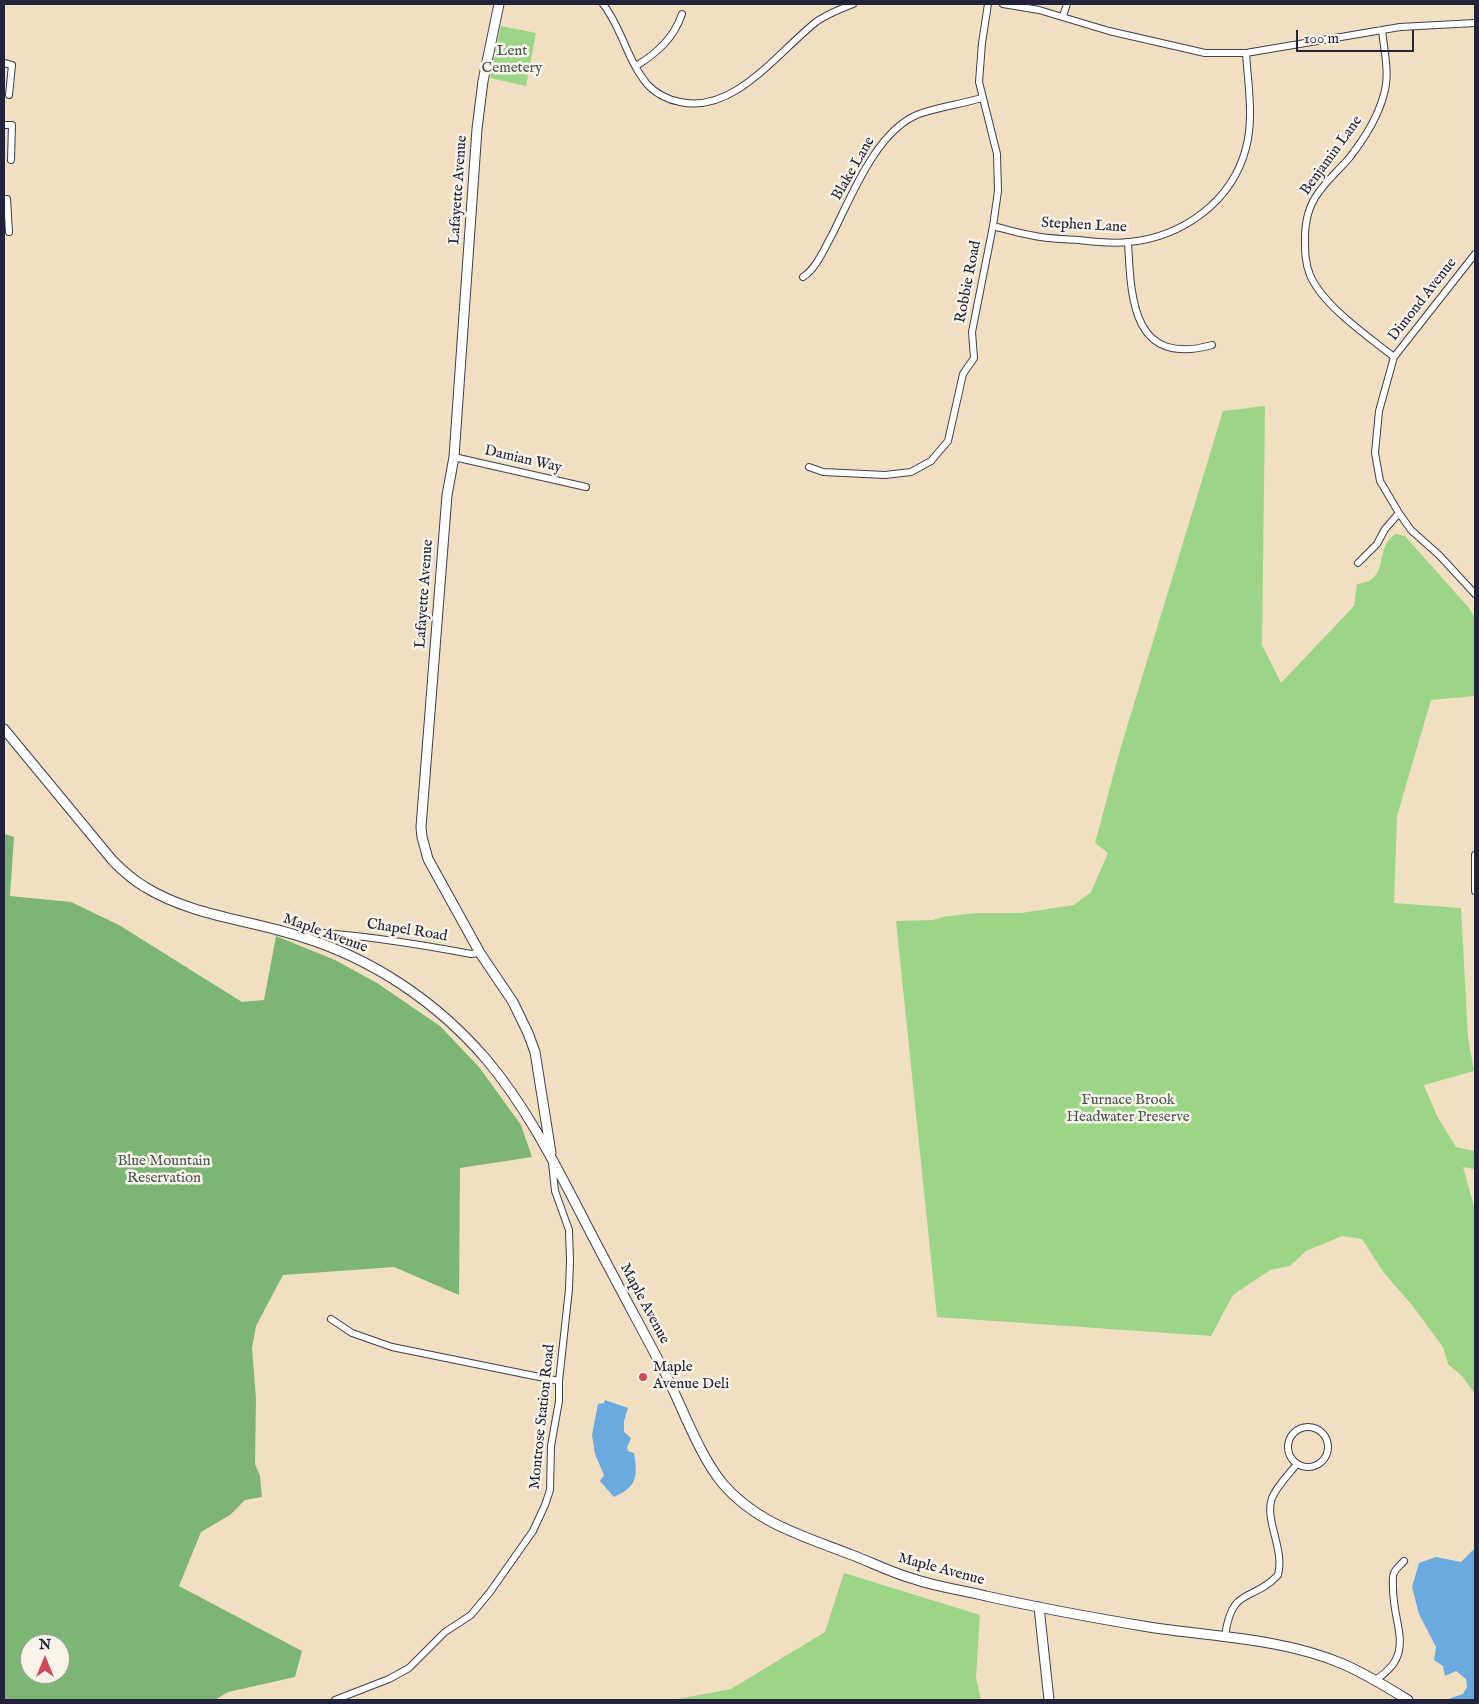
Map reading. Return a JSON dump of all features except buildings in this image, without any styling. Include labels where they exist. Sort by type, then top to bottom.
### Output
[{"type":"street","name":"Lafayette Avenue","points":[[499,4],[483,81],[477,129],[454,457],[446,495],[424,784],[422,837],[428,859],[480,953],[512,1002],[528,1033],[535,1052],[552,1158]]},
{"type":"street","points":[[603,4],[616,23],[636,66],[647,84],[662,96],[688,104],[716,101],[737,91],[817,21],[832,12],[853,4]]},
{"type":"street","name":"Robbie Road","points":[[809,467],[823,472],[858,474],[885,475],[911,472],[931,461],[948,441],[963,374],[974,358],[972,332],[998,191],[997,154],[979,82],[988,4]]},
{"type":"street","points":[[1004,4],[1064,16],[1109,31],[1204,53],[1246,53],[1299,46],[1382,30],[1475,23]]},
{"type":"street","points":[[1064,16],[1067,4]]},
{"type":"street","points":[[636,66],[648,59],[670,39],[678,27],[682,14]]},
{"type":"street","name":"Benjamin Lane","points":[[1382,30],[1386,85],[1384,95],[1373,122],[1362,141],[1312,203],[1305,230],[1305,253],[1306,264],[1318,289],[1365,334],[1394,357]]},
{"type":"street","name":"Stephen Lane","points":[[993,226],[1031,236],[1097,242],[1128,242],[1165,234],[1199,217],[1232,181],[1246,149],[1250,117],[1246,53]]},
{"type":"street","points":[[4,63],[12,65],[9,95]]},
{"type":"street","name":"Blake Lane","points":[[804,277],[821,254],[875,153],[892,132],[918,114],[982,98]]},
{"type":"street","points":[[4,125],[12,125],[11,160]]},
{"type":"street","points":[[4,199],[7,200],[8,232]]},
{"type":"street","points":[[1128,242],[1134,304],[1138,319],[1145,331],[1163,346],[1174,349],[1188,351],[1212,345]]},
{"type":"street","name":"Dimond Avenue","points":[[1475,254],[1394,357],[1378,411],[1375,453],[1380,481],[1398,513],[1411,530],[1440,556],[1475,594]]},
{"type":"street","name":"Damian Way","points":[[454,457],[586,487]]},
{"type":"street","points":[[1358,563],[1377,544],[1385,529],[1398,513]]},
{"type":"street","name":"Maple Avenue","points":[[4,729],[103,850],[130,877],[164,898],[301,936],[368,964],[411,990],[441,1014],[466,1038],[495,1071],[529,1120],[552,1158],[672,1388],[706,1459],[724,1485],[759,1514],[813,1541],[916,1580],[1039,1607],[1153,1627],[1225,1636],[1311,1653],[1342,1663],[1408,1700]]},
{"type":"street","points":[[1475,855],[1475,891]]},
{"type":"street","name":"Chapel Road","points":[[301,936],[309,932],[345,935],[386,939],[471,954],[480,953]]},
{"type":"street","name":"Montrose Station Road","points":[[334,1700],[389,1679],[409,1668],[445,1632],[471,1615],[533,1531],[541,1516],[550,1490],[551,1446],[559,1401],[559,1381],[569,1289],[569,1230],[555,1191],[552,1158]]},
{"type":"street","points":[[331,1319],[352,1333],[392,1347],[559,1381]]},
{"type":"street","points":[[1301,1428],[1316,1428],[1325,1436],[1327,1442],[1326,1455],[1316,1465],[1303,1466],[1297,1464],[1289,1455],[1288,1444],[1290,1438],[1293,1433],[1301,1428]]},
{"type":"street","points":[[1225,1636],[1230,1612],[1240,1598],[1266,1585],[1278,1575],[1280,1559],[1270,1504],[1276,1490],[1297,1464]]},
{"type":"street","points":[[1375,1680],[1391,1668],[1400,1652],[1398,1620],[1393,1594],[1393,1576],[1394,1571],[1404,1561]]},
{"type":"street","points":[[1039,1607],[1049,1700]]},
{"type":"green space","name":"Lent Cemetery","points":[[501,26],[536,33],[526,86],[490,78]]},
{"type":"green space","name":"Furnace Brook Headwater Preserve","points":[[1265,406],[1262,645],[1281,683],[1354,606],[1357,584],[1375,577],[1379,570],[1385,546],[1389,539],[1396,534],[1405,536],[1469,608],[1475,618],[1475,696],[1431,700],[1397,816],[1394,903],[1461,908],[1468,1038],[1474,1071],[1424,1085],[1437,1116],[1456,1147],[1475,1151],[1475,1169],[1463,1167],[1475,1210],[1475,1394],[1462,1376],[1448,1364],[1443,1347],[1412,1305],[1384,1273],[1362,1239],[1342,1236],[1306,1251],[1290,1266],[1270,1270],[1233,1295],[1211,1336],[937,1317],[896,921],[933,920],[975,913],[1021,913],[1074,905],[1091,892],[1108,853],[1095,843],[1120,750],[1223,411]]},
{"type":"green space","name":"Blue Mountain Reservation","points":[[4,834],[14,837],[10,896],[71,902],[119,925],[242,1002],[264,1000],[276,936],[335,960],[377,983],[440,1026],[479,1067],[521,1125],[532,1157],[460,1168],[459,1295],[394,1267],[283,1275],[256,1326],[252,1348],[256,1399],[255,1464],[260,1476],[262,1497],[245,1500],[230,1515],[201,1532],[179,1586],[302,1651],[295,1677],[228,1692],[215,1700],[4,1700]]},
{"type":"green space","points":[[844,1573],[980,1615],[976,1677],[981,1700],[672,1700],[731,1689],[825,1632]]},
{"type":"water","points":[[605,1400],[628,1408],[624,1421],[624,1432],[631,1438],[627,1447],[628,1451],[634,1453],[636,1468],[631,1485],[614,1497],[600,1481],[604,1475],[595,1454],[592,1435],[598,1404],[604,1403]]},
{"type":"water","points":[[1475,1548],[1475,1700],[1445,1700],[1463,1694],[1467,1687],[1466,1679],[1456,1671],[1445,1676],[1443,1666],[1434,1660],[1436,1647],[1419,1614],[1412,1587],[1419,1563],[1436,1557],[1461,1562]]},
{"type":"place","name":"Maple Avenue Deli","points":[[643,1377]]}]
